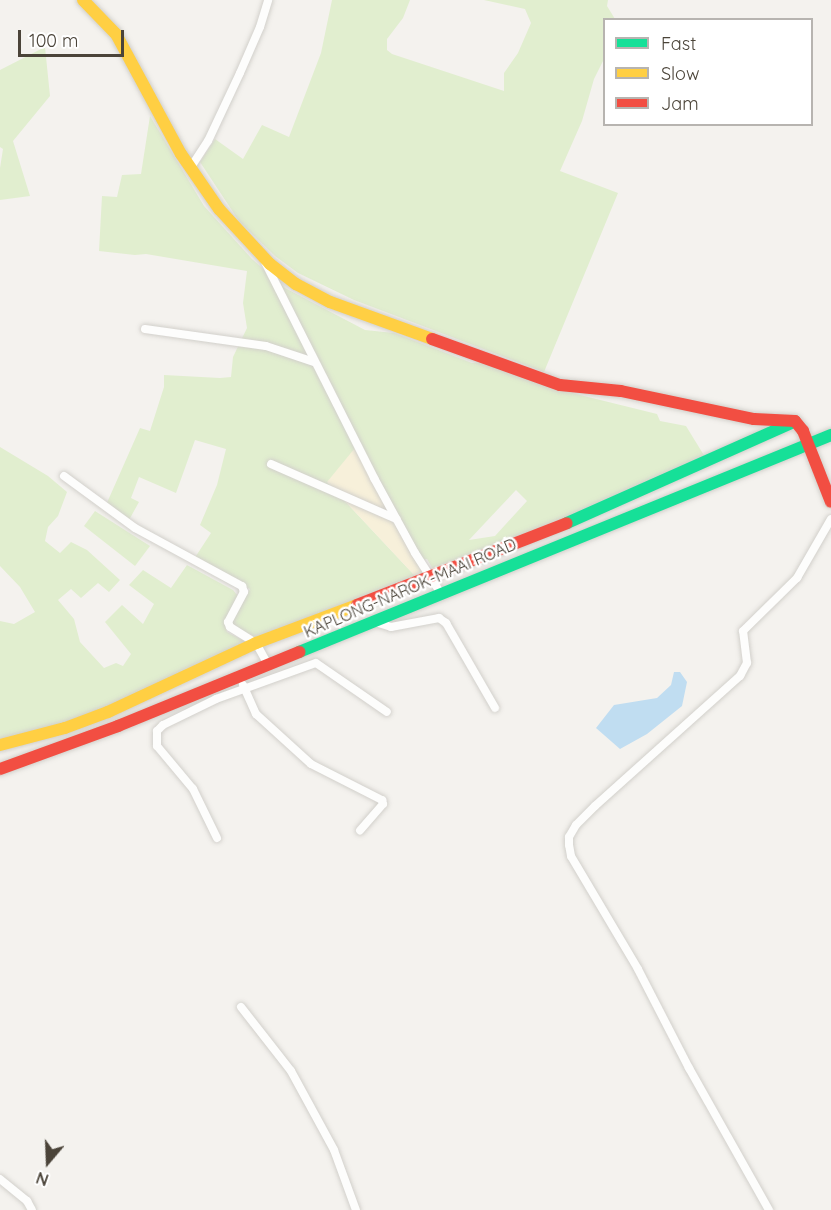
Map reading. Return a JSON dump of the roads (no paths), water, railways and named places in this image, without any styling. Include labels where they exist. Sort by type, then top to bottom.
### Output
[{"type":"main road","points":[[83,0],[116,34],[144,89],[219,209],[263,257],[296,284],[330,302],[560,385],[621,392],[754,419],[795,421],[800,425],[831,502]]},
{"type":"main road","points":[[0,746],[108,712],[256,643],[431,578],[603,509],[795,421]]},
{"type":"main road","name":"KAPLONG-NAROK-MAAI ROAD","points":[[0,769],[51,753],[831,435]]},
{"type":"street","points":[[191,167],[208,141],[226,104],[260,27],[268,0]]},
{"type":"street","points":[[263,257],[314,362],[396,519],[442,595]]},
{"type":"street","points":[[145,328],[266,346],[314,362]]},
{"type":"street","points":[[271,464],[396,519]]},
{"type":"street","points":[[64,476],[135,528],[242,586],[244,592],[228,621],[230,627],[256,643],[268,665]]},
{"type":"street","points":[[603,509],[608,526]]},
{"type":"street","points":[[769,1210],[695,1078],[638,969],[571,856],[568,845],[576,825],[595,806],[740,676],[747,663],[743,631],[797,578],[831,519]]},
{"type":"street","points":[[375,622],[391,627],[439,618],[446,623],[495,708]]},
{"type":"street","points":[[217,838],[193,789],[157,746],[157,731],[178,716],[245,688],[316,663],[387,712]]},
{"type":"street","points":[[239,676],[256,714],[311,764],[382,800],[383,804],[360,830]]},
{"type":"street","points":[[43,734],[51,753]]},
{"type":"street","points":[[241,1007],[291,1071],[334,1150],[356,1210]]},
{"type":"street","points":[[0,1179],[27,1202],[32,1210]]},
{"type":"water","points":[[674,672],[680,672],[687,682],[682,706],[647,734],[620,749],[596,728],[614,705],[657,698],[671,685]]}]
